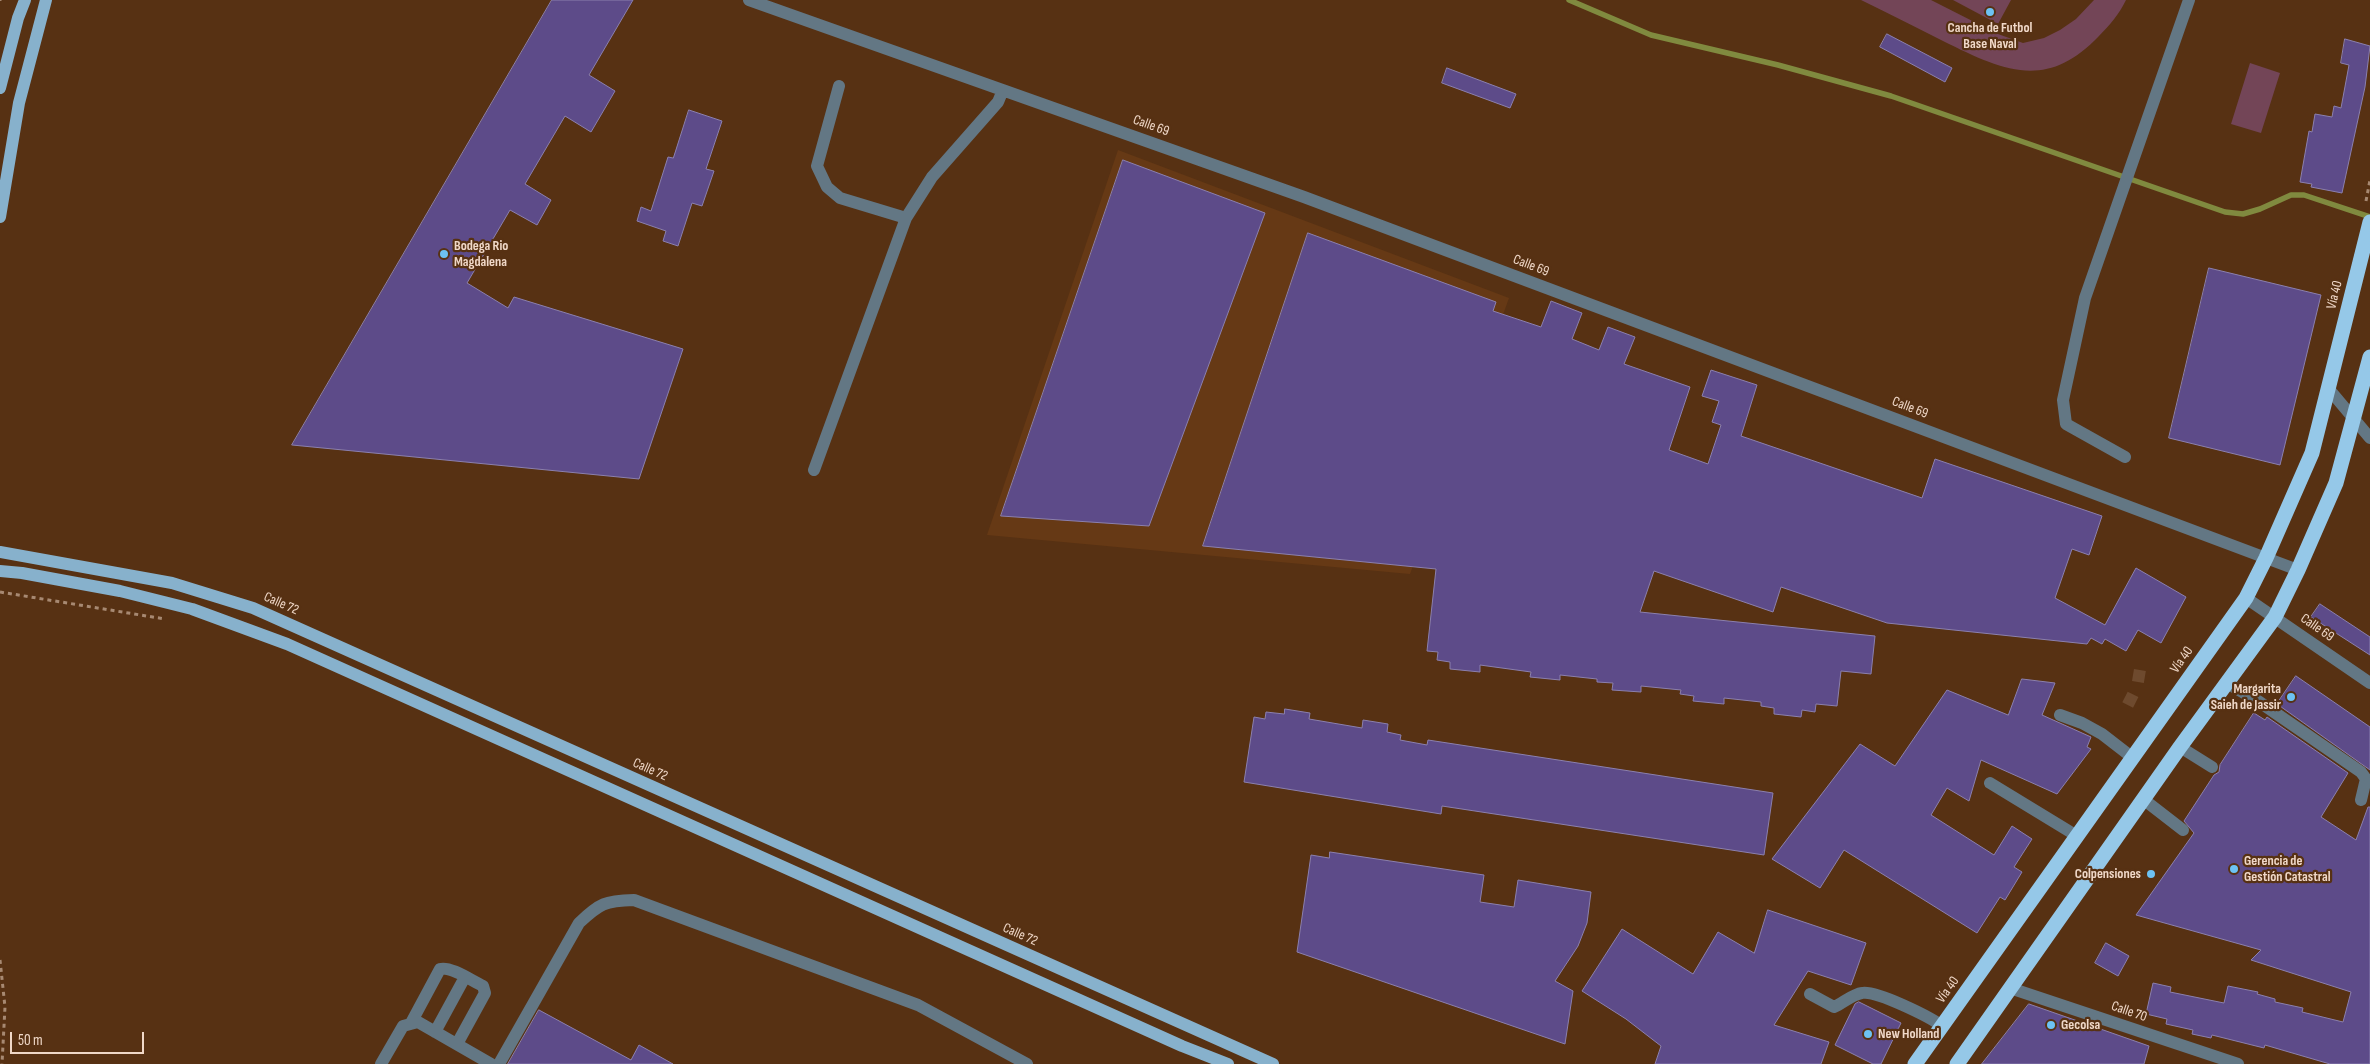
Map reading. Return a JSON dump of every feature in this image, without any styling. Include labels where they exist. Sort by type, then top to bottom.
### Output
[{"type":"highway","name":"Vía 40","points":[[1915,1064],[2246,598],[2266,558],[2312,453],[2369,230]]},
{"type":"highway","points":[[1957,1064],[2180,747],[2275,618],[2336,483],[2369,361]]},
{"type":"main road","points":[[0,88],[18,18],[26,0]]},
{"type":"main road","points":[[0,217],[19,103],[46,0]]},
{"type":"main road","name":"Calle 72","points":[[0,552],[172,583],[253,608],[1273,1064]]},
{"type":"main road","points":[[0,572],[22,573],[120,592],[192,609],[287,644],[1182,1046],[1228,1064]]},
{"type":"street","name":"Calle 69","points":[[749,0],[1304,197],[2298,570]]},
{"type":"street","points":[[2125,457],[2066,424],[2063,400],[2085,298],[2189,0]]},
{"type":"street","points":[[839,86],[817,166],[827,187],[840,198],[906,218]]},
{"type":"street","points":[[814,470],[906,218],[932,177],[998,102],[1004,90]]},
{"type":"street","points":[[2328,388],[2370,438]]},
{"type":"street","name":"Calle 69","points":[[2246,598],[2370,683]]},
{"type":"street","points":[[2227,683],[2258,701],[2362,772],[2366,779],[2361,800]]},
{"type":"street","points":[[2060,715],[2082,723],[2102,734],[2133,758]]},
{"type":"street","points":[[2180,747],[2212,767]]},
{"type":"street","points":[[1990,783],[2078,836]]},
{"type":"street","points":[[2143,799],[2183,830]]},
{"type":"street","points":[[499,1064],[579,923],[596,906],[613,900],[634,900],[918,1005],[1027,1064]]},
{"type":"street","points":[[410,1023],[440,969],[445,968],[483,986],[485,993],[457,1044]]},
{"type":"street","points":[[435,1032],[465,977]]},
{"type":"street","name":"Calle 70","points":[[2010,988],[2222,1062],[2238,1064]]},
{"type":"street","points":[[1810,994],[1834,1007],[1863,992],[1873,994],[1924,1014],[1942,1026]]},
{"type":"street","points":[[380,1064],[403,1026],[418,1022],[491,1064]]},
{"type":"path","points":[[2366,201],[2370,180]]},
{"type":"path","points":[[0,592],[172,621]]},
{"type":"path","points":[[0,960],[5,1007],[2,1064]]},
{"type":"shaded area","points":[[1861,0],[1931,0],[1998,34],[2023,43],[2044,38],[2060,30],[2076,19],[2094,0],[2126,0],[2107,28],[2080,53],[2061,64],[2042,70],[2023,70],[2004,67],[1964,51]]},
{"type":"shaded area","name":"Cancha de Futbol Base Naval","points":[[1953,0],[2011,0],[1998,24]]},
{"type":"shaded area","points":[[2250,63],[2280,73],[2261,133],[2231,124]]},
{"type":"shaded area","points":[[1118,150],[1509,298],[1410,574],[987,535]]},
{"type":"building","name":"Bodega Rio Magdalena","points":[[552,0],[633,0],[589,75],[615,91],[591,132],[565,116],[525,184],[551,200],[537,225],[510,210],[467,283],[508,308],[514,297],[683,349],[639,479],[292,445]]},
{"type":"building","points":[[1887,34],[1952,68],[1945,82],[1880,47]]},
{"type":"building","points":[[2345,39],[2370,46],[2365,87],[2342,193],[2311,187],[2312,184],[2300,182],[2309,131],[2312,132],[2315,114],[2332,117],[2334,106],[2341,108],[2349,65],[2341,63]]},
{"type":"building","points":[[1447,68],[1516,94],[1510,108],[1442,83]]},
{"type":"building","points":[[689,110],[722,121],[706,169],[714,171],[702,206],[692,203],[678,246],[663,241],[666,231],[637,221],[641,207],[651,211],[668,157],[673,158]]},
{"type":"building","points":[[1123,160],[1265,213],[1149,526],[1001,516]]},
{"type":"building","points":[[1308,233],[1496,302],[1493,311],[1541,327],[1551,301],[1582,313],[1572,339],[1599,350],[1608,327],[1635,337],[1624,364],[1690,387],[1669,450],[1708,464],[1721,425],[1712,422],[1719,401],[1702,396],[1711,370],[1757,385],[1741,436],[1922,498],[1935,459],[2102,516],[2089,555],[2072,549],[2055,598],[2105,625],[2136,568],[2186,597],[2161,643],[2138,630],[2126,651],[2105,639],[2102,644],[2091,638],[2087,644],[1887,623],[1781,587],[1773,612],[1654,571],[1640,612],[1875,636],[1871,674],[1841,671],[1837,706],[1816,704],[1815,712],[1802,710],[1801,717],[1774,714],[1774,708],[1761,706],[1761,702],[1724,698],[1724,704],[1693,701],[1694,696],[1680,694],[1681,690],[1641,686],[1641,692],[1612,690],[1613,683],[1597,682],[1597,679],[1560,675],[1560,680],[1530,677],[1531,672],[1480,665],[1480,672],[1450,669],[1450,662],[1437,660],[1438,652],[1427,651],[1436,569],[1203,546]]},
{"type":"building","points":[[2209,268],[2321,295],[2280,465],[2169,438]]},
{"type":"building","points":[[2320,604],[2370,637],[2370,655],[2311,617]]},
{"type":"building","points":[[2296,676],[2370,727],[2370,770],[2277,704]]},
{"type":"building","points":[[2022,679],[2055,683],[2042,715],[2091,737],[2087,747],[2091,749],[2057,794],[1981,760],[1969,801],[1947,788],[1931,815],[1994,855],[2012,826],[2032,839],[2014,867],[2022,872],[2005,900],[2000,897],[1977,933],[1844,850],[1820,888],[1772,859],[1860,744],[1895,766],[1947,690],[2008,715]]},
{"type":"building","points":[[1285,709],[1310,713],[1309,719],[1362,728],[1363,720],[1388,724],[1387,732],[1401,735],[1400,740],[1427,745],[1428,740],[1773,793],[1764,855],[1442,806],[1441,814],[1244,782],[1254,717],[1265,719],[1266,712],[1284,714]]},
{"type":"building","points":[[2254,713],[2265,720],[2267,717],[2348,773],[2321,817],[2356,840],[2368,807],[2370,807],[2370,1064],[2330,1064],[2265,1045],[2264,1048],[2212,1035],[2211,1038],[2192,1034],[2193,1030],[2166,1024],[2167,1019],[2146,1014],[2153,983],[2171,987],[2170,992],[2224,1003],[2228,986],[2258,992],[2257,994],[2275,999],[2275,1002],[2303,1008],[2302,1012],[2343,1022],[2351,992],[2251,960],[2261,950],[2136,915],[2194,833],[2184,821],[2214,775],[2219,772],[2220,765]]},
{"type":"building","points":[[1330,852],[1484,875],[1480,902],[1514,907],[1518,880],[1591,892],[1587,923],[1578,946],[1555,981],[1573,991],[1565,1044],[1297,952],[1311,855],[1329,858]]},
{"type":"building","points":[[1768,910],[1866,943],[1851,985],[1808,971],[1774,1025],[1829,1042],[1821,1064],[1655,1064],[1661,1046],[1626,1019],[1582,991],[1622,929],[1693,974],[1718,932],[1754,953]]},
{"type":"building","points":[[2106,943],[2129,956],[2118,976],[2095,963]]},
{"type":"building","name":"New Holland","points":[[1859,1002],[1901,1023],[1881,1064],[1873,1064],[1835,1045],[1855,1004]]},
{"type":"building","name":"Gecolsa","points":[[2029,1004],[2149,1046],[2144,1064],[1982,1064]]},
{"type":"building","points":[[539,1010],[631,1060],[639,1045],[673,1064],[508,1064]]},
{"type":"waterway","points":[[1569,0],[1651,35],[1778,65],[1891,96],[2225,212],[2243,214],[2260,209],[2291,195],[2304,195],[2370,217]]},
{"type":"tunnel","points":[[2133,675],[2145,677]]},
{"type":"tunnel","points":[[2125,697],[2137,703]]},
{"type":"place","name":"Cancha de Futbol Base Naval","points":[[1990,12]]},
{"type":"place","name":"Bodega Rio Magdalena","points":[[444,254]]},
{"type":"place","name":"Margarita Saieh de Jassir","points":[[2291,697]]},
{"type":"place","name":"Gerencia de Gestión Catastral","points":[[2234,869]]},
{"type":"place","name":"Colpensiones","points":[[2151,874]]},
{"type":"place","name":"Gecolsa","points":[[2051,1025]]},
{"type":"place","name":"New Holland","points":[[1868,1034]]}]
